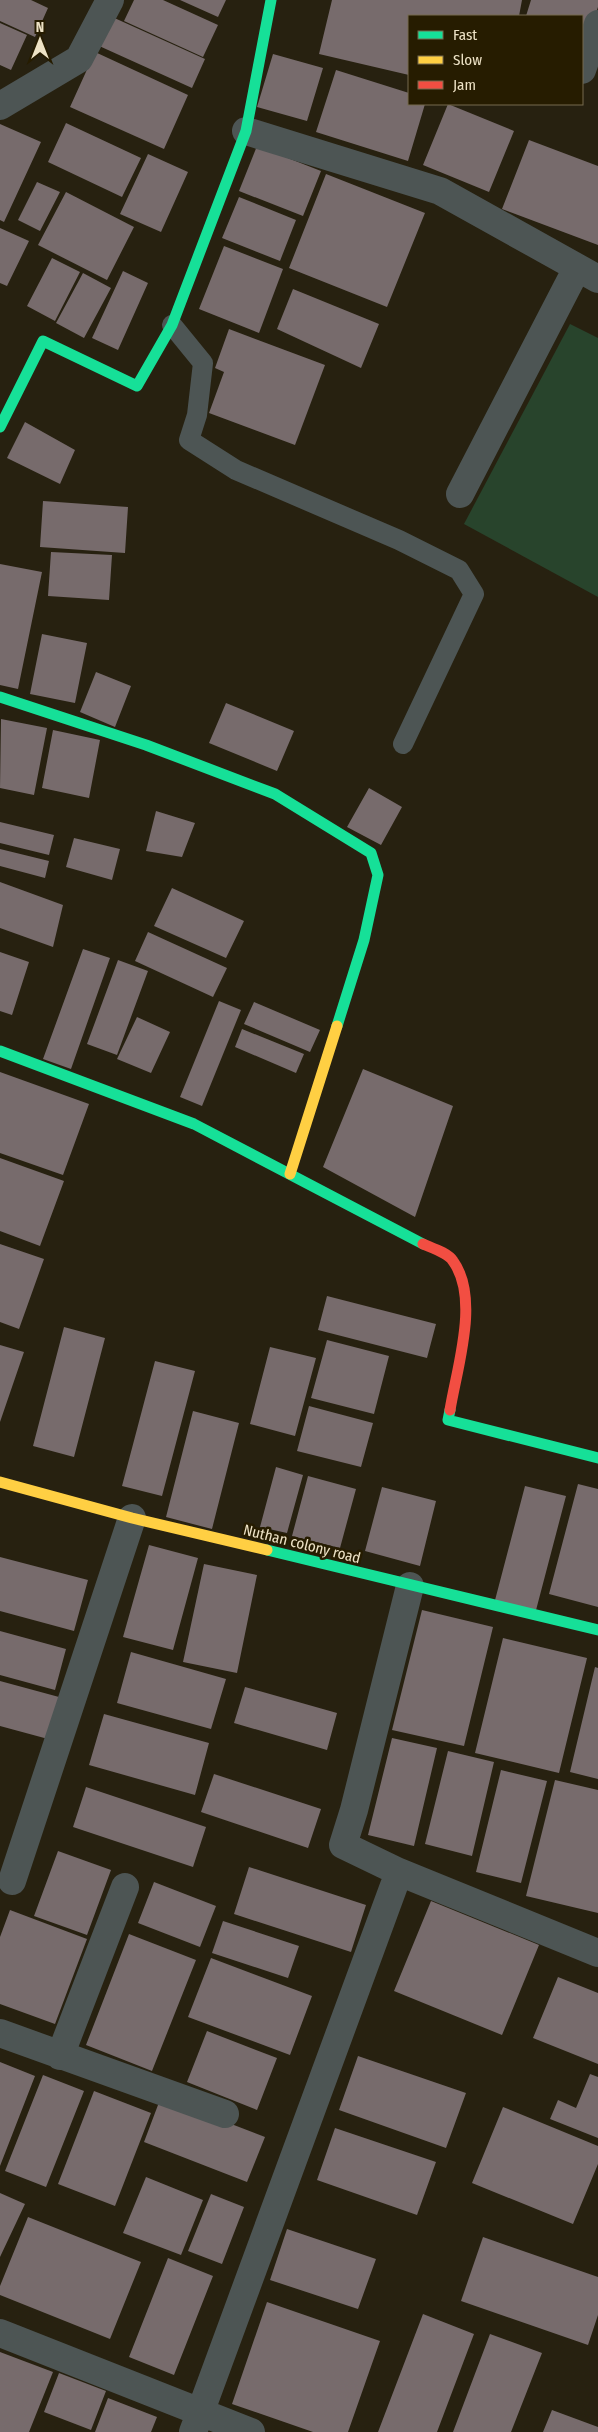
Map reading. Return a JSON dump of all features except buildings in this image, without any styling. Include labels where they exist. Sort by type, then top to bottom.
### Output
[{"type":"street","points":[[0,106],[79,59],[110,0]]},
{"type":"street","points":[[0,428],[43,341],[137,386],[172,325],[246,130],[271,0]]},
{"type":"street","points":[[583,67],[598,24]]},
{"type":"street","points":[[246,130],[440,191],[588,274],[460,494]]},
{"type":"street","points":[[0,697],[146,745],[275,794],[371,853],[378,874],[364,940],[290,1174]]},
{"type":"street","points":[[0,1051],[194,1124],[452,1259],[464,1282],[467,1310],[448,1420],[598,1458]]},
{"type":"street","name":"Nuthan colony road","points":[[0,1482],[132,1518],[598,1630]]},
{"type":"street","points":[[12,1881],[132,1518]]},
{"type":"street","points":[[410,1586],[354,1810],[343,1845],[399,1872],[598,1953]]},
{"type":"street","points":[[197,2422],[399,1872]]},
{"type":"street","points":[[60,2056],[125,1887]]},
{"type":"street","points":[[0,2033],[225,2114]]},
{"type":"street","points":[[0,2332],[197,2422],[251,2432]]},
{"type":"lane","points":[[172,325],[203,363],[196,415],[189,440],[236,470],[399,540],[459,570],[474,594],[403,744]]},
{"type":"green space","points":[[570,324],[598,338],[598,597],[464,524]]},
{"type":"traffic: fast","points":[[0,427],[43,341],[137,386],[172,325],[246,131],[271,0]]},
{"type":"traffic: fast","points":[[0,697],[146,745],[275,794],[371,853],[378,875],[364,940],[337,1026]]},
{"type":"traffic: fast","points":[[0,1051],[194,1124],[423,1244]]},
{"type":"traffic: fast","points":[[450,1410],[448,1420],[598,1458]]},
{"type":"traffic: fast","points":[[267,1550],[598,1630]]},
{"type":"traffic: slow","points":[[290,1174],[337,1026]]},
{"type":"traffic: slow","points":[[0,1482],[132,1518],[267,1550]]},
{"type":"traffic: jam","points":[[423,1244],[451,1258],[461,1276],[465,1294],[464,1333],[450,1410]]}]
